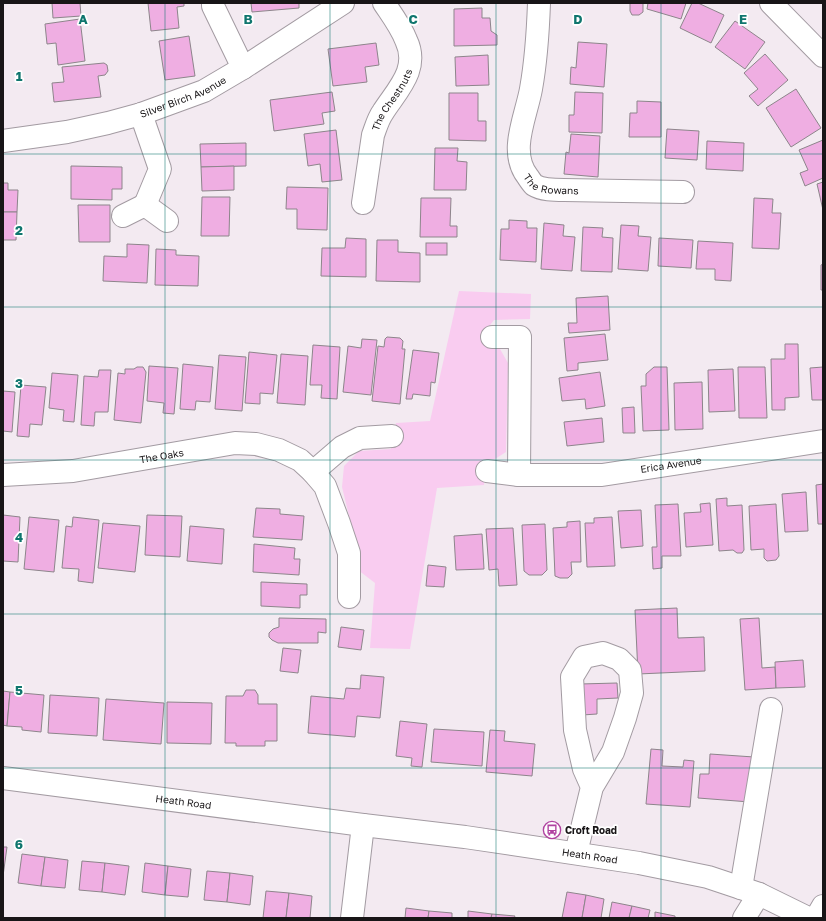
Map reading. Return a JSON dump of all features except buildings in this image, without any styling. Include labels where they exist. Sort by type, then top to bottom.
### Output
[{"type":"street","points":[[213,3],[213,6],[243,68]]},
{"type":"street","name":"Silver Birch Avenue","points":[[3,141],[66,132],[108,123],[141,114],[204,91],[243,68],[342,3]]},
{"type":"street","name":"The Chestnuts","points":[[363,203],[376,124],[404,81],[410,68],[410,54],[407,41],[384,3]]},
{"type":"street","name":"The Rowans","points":[[539,3],[531,88],[520,137],[519,157],[526,176],[533,184],[546,189],[683,192]]},
{"type":"street","points":[[771,3],[823,56]]},
{"type":"street","points":[[123,216],[145,205],[160,169],[141,114]]},
{"type":"street","points":[[145,205],[167,220]]},
{"type":"street","points":[[492,337],[520,337],[519,475]]},
{"type":"street","points":[[313,472],[342,447],[360,438],[392,436]]},
{"type":"street","name":"Erica Avenue","points":[[487,471],[519,475],[602,475],[823,441]]},
{"type":"street","name":"The Oaks","points":[[3,475],[74,471],[236,443],[256,444],[279,450],[300,460],[325,486],[349,553],[349,597]]},
{"type":"street","points":[[576,853],[592,787],[613,752],[626,718],[632,692],[630,670],[619,659],[602,653],[584,657],[572,677],[575,730],[584,769],[592,787]]},
{"type":"street","points":[[744,918],[750,891],[771,709]]},
{"type":"street","name":"Heath Road","points":[[3,778],[465,837],[647,864],[708,877],[750,891],[808,918]]},
{"type":"street","points":[[352,918],[363,825]]},
{"type":"street","points":[[816,918],[823,906]]},
{"type":"shaded area","points":[[459,291],[531,294],[530,319],[494,320],[487,329],[487,341],[500,349],[508,363],[506,452],[495,459],[486,459],[484,485],[437,488],[410,649],[370,648],[375,583],[358,570],[353,532],[342,487],[344,466],[359,451],[391,449],[396,423],[430,421]]},
{"type":"place","name":"Croft Road","points":[[552,830]]}]
